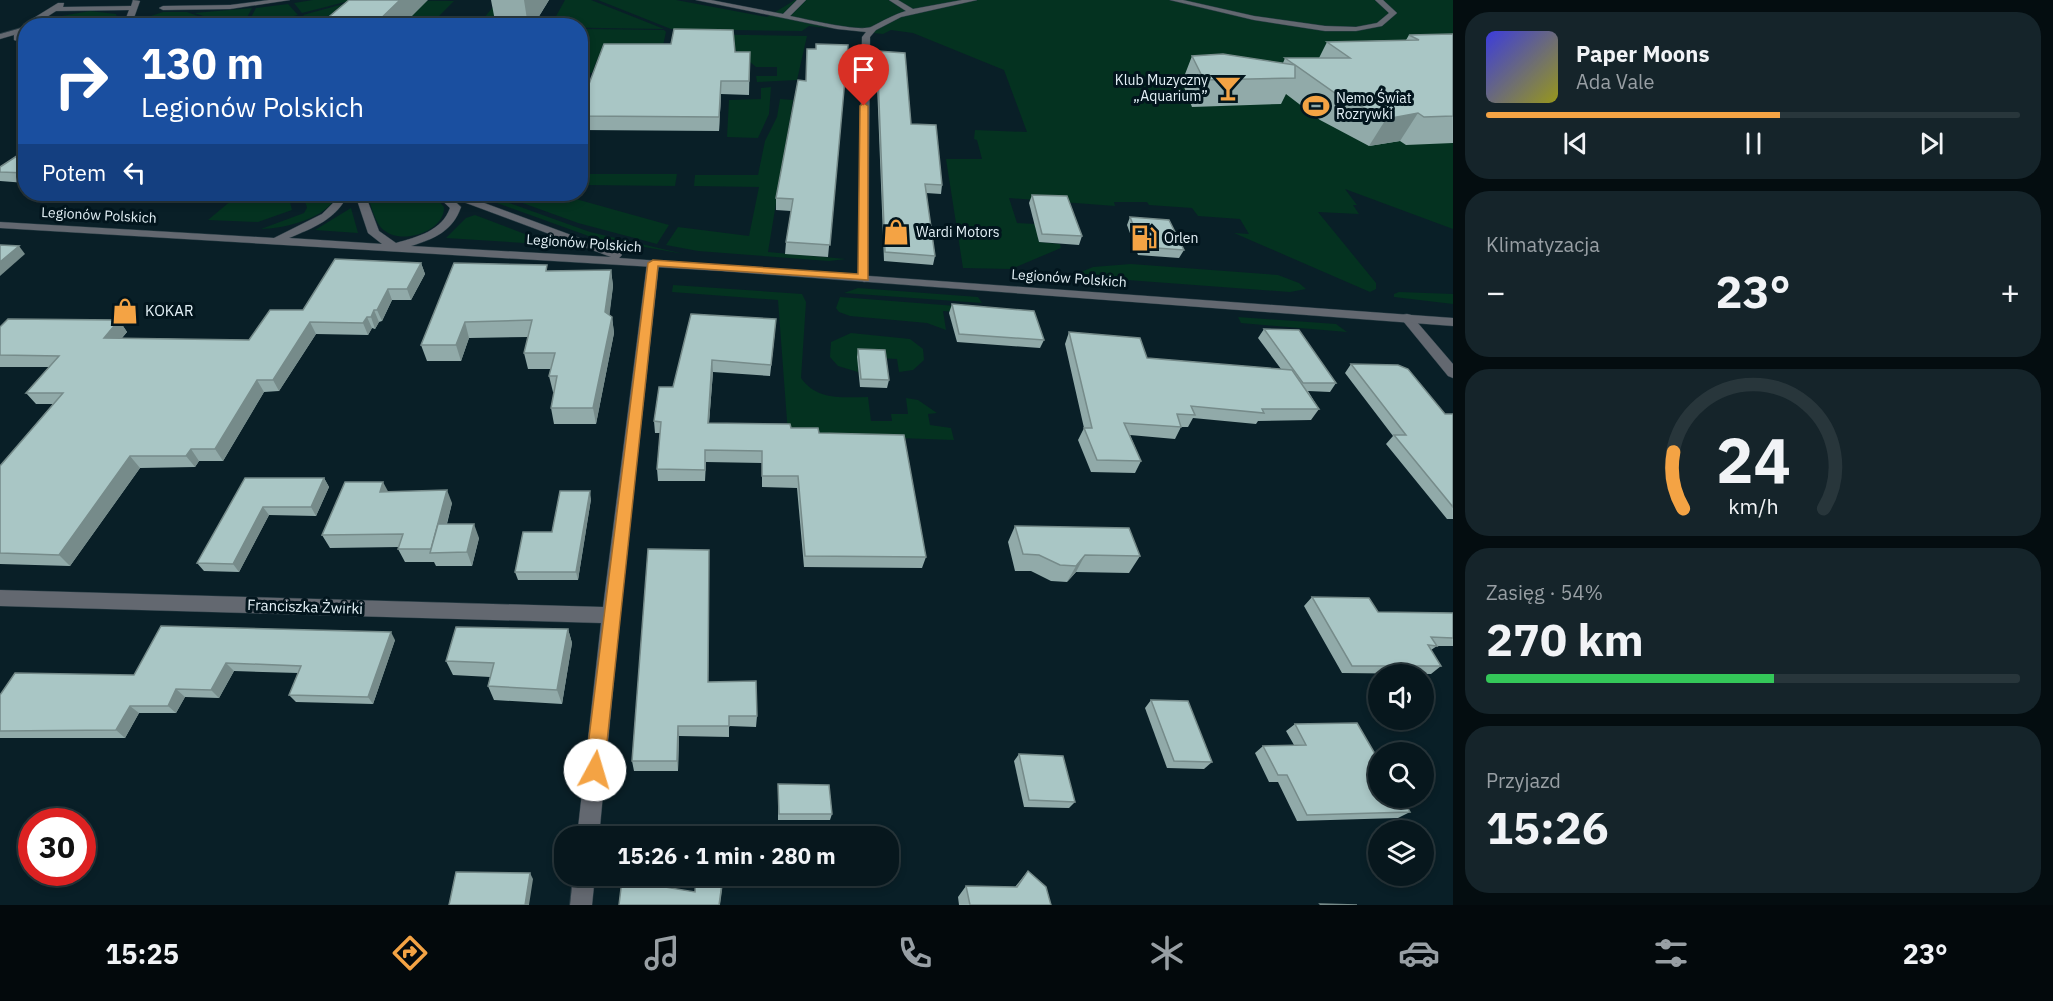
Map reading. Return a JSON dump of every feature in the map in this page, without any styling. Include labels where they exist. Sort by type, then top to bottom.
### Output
[{"type":"street","points":[[38,18],[69,0]]},
{"type":"street","points":[[129,18],[137,0]]},
{"type":"street","points":[[163,8],[230,7],[286,0]]},
{"type":"street","points":[[700,0],[845,28],[870,30],[888,20],[916,11],[973,0]]},
{"type":"street","points":[[786,16],[802,0]]},
{"type":"street","points":[[893,0],[916,11]]},
{"type":"street","points":[[1174,0],[1269,22],[1337,28],[1372,24],[1389,19],[1393,13],[1380,0]]},
{"type":"street","points":[[53,9],[132,8]]},
{"type":"street","points":[[0,37],[18,30]]},
{"type":"street","points":[[864,278],[865,42],[870,30]]},
{"type":"street","points":[[277,240],[323,217],[338,201]]},
{"type":"street","points":[[363,201],[374,233],[394,247],[430,235],[453,217],[456,207],[451,201]]},
{"type":"street","points":[[471,201],[633,262]]},
{"type":"street","name":"Legionów Polskich","points":[[0,225],[653,263],[1453,322]]},
{"type":"street","points":[[589,826],[611,615],[653,263]]},
{"type":"street","points":[[1407,318],[1453,373]]},
{"type":"street","name":"Franciszka Żwirki","points":[[0,598],[611,615]]},
{"type":"street","points":[[581,905],[583,886]]},
{"type":"green space","points":[[313,0],[353,0],[302,13],[294,3]]},
{"type":"green space","points":[[358,0],[454,1],[437,18],[306,18],[303,15]]},
{"type":"green space","points":[[499,0],[508,17],[555,18],[484,18]]},
{"type":"green space","points":[[565,0],[591,0],[664,29],[588,28],[588,18],[555,18]]},
{"type":"green space","points":[[598,0],[676,0],[767,17],[795,0],[1453,0],[1453,229],[1345,189],[1357,205],[1353,205],[1359,214],[1318,212],[1376,283],[1376,289],[1370,292],[1234,233],[1249,234],[1240,219],[1198,216],[1192,208],[1149,205],[1147,202],[1114,202],[1115,206],[1009,198],[1017,223],[1035,224],[1039,242],[1060,244],[1061,248],[1011,269],[963,268],[946,159],[982,159],[977,140],[974,139],[975,130],[1027,132],[1004,70],[913,33],[891,30],[883,34],[809,26],[802,31],[671,29]]},
{"type":"green space","points":[[288,4],[298,15],[286,18],[251,18],[256,8]]},
{"type":"green space","points":[[252,8],[247,18],[209,18],[194,13]]},
{"type":"green space","points":[[90,11],[116,14],[118,18],[54,18]]},
{"type":"green space","points":[[163,12],[187,12],[204,18],[151,18]]},
{"type":"green space","points":[[588,29],[664,30],[666,32],[661,55],[599,55],[592,73],[588,73]]},
{"type":"green space","points":[[676,34],[807,36],[797,80],[757,82],[756,76],[777,76],[777,67],[756,67],[733,48]]},
{"type":"green space","points":[[771,87],[769,114],[758,138],[727,137],[729,100],[761,99],[761,88]]},
{"type":"green space","points":[[780,99],[793,100],[768,252],[846,259],[829,261],[698,251],[666,245],[678,227],[749,236],[759,187],[694,186],[695,175],[758,175],[765,141],[777,117]]},
{"type":"green space","points":[[590,174],[677,174],[675,186],[588,185]]},
{"type":"green space","points":[[231,201],[290,201],[292,210],[258,222],[208,220]]},
{"type":"green space","points":[[305,201],[332,201],[316,216],[281,227],[261,229],[304,213],[307,208]]},
{"type":"green space","points":[[369,201],[438,201],[444,207],[438,223],[431,229],[402,237],[385,231],[374,214]]},
{"type":"green space","points":[[491,201],[504,201],[590,232],[684,254],[594,238]]},
{"type":"green space","points":[[517,201],[583,201],[669,225],[657,244],[578,223]]},
{"type":"green space","points":[[351,208],[358,233],[315,230]]},
{"type":"green space","points":[[475,215],[532,238],[524,243],[446,238],[466,218]]},
{"type":"green space","points":[[1131,264],[1278,275],[1299,283],[1306,289],[1290,292],[1087,277],[1081,272],[1093,267]]},
{"type":"green space","points":[[673,285],[802,294],[806,302],[801,378],[807,385],[815,391],[831,396],[868,397],[871,421],[892,421],[891,414],[908,414],[906,398],[918,400],[937,413],[928,414],[930,425],[951,428],[954,440],[788,434],[778,300],[672,292]]},
{"type":"green space","points":[[858,288],[978,297],[982,303],[844,293]]},
{"type":"green space","points":[[1399,292],[1453,294],[1453,304],[1394,297],[1394,294]]},
{"type":"green space","points":[[840,297],[982,308],[983,314],[943,311],[946,330],[927,323],[850,316],[839,312],[836,308]]},
{"type":"green space","points":[[1238,317],[1336,324],[1347,332],[1241,323]]},
{"type":"green space","points":[[851,333],[910,339],[923,349],[924,360],[913,370],[899,372],[897,359],[858,357],[858,372],[838,366],[830,357],[831,342]]},
{"type":"building","points":[[349,0],[400,0],[381,18],[328,18]]},
{"type":"building","points":[[674,29],[733,30],[735,52],[750,52],[749,81],[721,81],[719,117],[588,116],[588,87],[604,44],[671,44]]},
{"type":"building","points":[[1453,34],[1453,116],[1424,117],[1418,113],[1386,119],[1335,93],[1285,58],[1350,58],[1327,42],[1419,40],[1409,35]]},
{"type":"building","points":[[816,44],[848,45],[830,245],[786,242],[793,199],[776,198],[798,80],[806,81],[807,49],[816,49]]},
{"type":"building","points":[[877,51],[905,53],[911,124],[936,125],[942,185],[925,184],[935,256],[885,252]]},
{"type":"building","points":[[1223,54],[1295,65],[1295,78],[1204,80],[1192,56]]},
{"type":"building","points":[[18,155],[18,173],[0,172],[0,167]]},
{"type":"building","points":[[1032,195],[1067,196],[1082,236],[1042,234]]},
{"type":"building","points":[[1130,217],[1169,220],[1184,250],[1142,247]]},
{"type":"building","points":[[0,245],[19,246],[0,262]]},
{"type":"building","points":[[335,259],[421,263],[407,289],[388,289],[377,310],[374,310],[371,317],[367,317],[363,323],[310,322],[273,380],[257,380],[215,449],[191,449],[186,456],[130,456],[59,555],[0,553],[0,466],[63,393],[26,393],[59,356],[0,355],[0,327],[8,319],[119,320],[104,338],[249,340],[270,310],[303,310]]},
{"type":"building","points":[[454,263],[547,265],[546,271],[611,270],[605,312],[612,317],[593,408],[551,408],[557,376],[549,376],[555,353],[524,353],[532,320],[465,322],[456,345],[421,345]]},
{"type":"building","points":[[952,304],[1034,311],[1044,340],[959,334]]},
{"type":"building","points":[[691,314],[776,319],[771,365],[712,360],[708,423],[790,424],[791,428],[818,428],[819,433],[904,435],[926,557],[805,556],[798,476],[762,476],[762,451],[705,450],[705,470],[657,469],[661,422],[654,421],[659,387],[673,387]]},
{"type":"building","points":[[1264,329],[1299,330],[1336,383],[1303,383]]},
{"type":"building","points":[[1069,332],[1140,338],[1147,358],[1292,370],[1319,409],[1262,409],[1264,413],[1191,406],[1195,415],[1177,414],[1181,427],[1124,423],[1141,461],[1097,460],[1084,428],[1092,428]]},
{"type":"building","points":[[858,349],[885,350],[889,380],[861,379]]},
{"type":"building","points":[[1351,364],[1398,365],[1408,369],[1445,414],[1453,414],[1453,507],[1394,435],[1406,435]]},
{"type":"building","points":[[245,478],[324,478],[311,507],[263,507],[233,564],[197,563]]},
{"type":"building","points":[[345,482],[383,482],[380,492],[447,490],[431,549],[398,549],[403,534],[322,535]]},
{"type":"building","points":[[560,491],[590,491],[576,572],[515,572],[523,532],[552,532]]},
{"type":"building","points":[[438,524],[474,524],[467,552],[430,553]]},
{"type":"building","points":[[1015,526],[1129,528],[1140,556],[1085,555],[1076,566],[1060,565],[1039,555],[1023,554]]},
{"type":"building","points":[[648,549],[709,550],[708,682],[756,681],[757,716],[729,716],[729,726],[678,726],[677,761],[632,761]]},
{"type":"building","points":[[1312,597],[1369,598],[1378,612],[1453,613],[1453,638],[1431,637],[1437,646],[1428,645],[1441,666],[1434,666],[1434,664],[1368,664],[1368,666],[1352,666]]},
{"type":"building","points":[[161,626],[391,632],[368,697],[289,695],[301,666],[226,663],[211,690],[176,689],[168,706],[130,706],[116,730],[0,731],[0,695],[15,673],[134,675]]},
{"type":"building","points":[[456,627],[568,629],[557,690],[488,686],[494,663],[446,661]]},
{"type":"building","points":[[1151,700],[1188,701],[1212,762],[1174,761]]},
{"type":"building","points":[[1357,723],[1368,742],[1368,808],[1408,808],[1410,812],[1307,815],[1287,775],[1278,775],[1263,746],[1306,745],[1295,724]]},
{"type":"building","points":[[1019,754],[1063,756],[1075,802],[1029,800]]},
{"type":"building","points":[[778,784],[829,785],[832,814],[779,814]]},
{"type":"building","points":[[1028,871],[1046,887],[1051,905],[970,905],[966,886],[1017,887]]},
{"type":"building","points":[[456,872],[530,873],[525,905],[449,905]]},
{"type":"building","points":[[621,886],[658,886],[695,892],[695,886],[722,886],[719,905],[619,905]]},
{"type":"place","name":"Klub Muzyczny „Aquarium”","points":[[1228,88]]},
{"type":"place","name":"Nemo Świat Rozrywki","points":[[1316,106]]},
{"type":"place","name":"Wardi Motors","points":[[896,232]]},
{"type":"place","name":"Orlen","points":[[1144,238]]},
{"type":"place","name":"KOKAR","points":[[125,311]]},
{"type":"route","points":[[595,770],[649,282],[653,263],[864,278],[864,106]]}]
